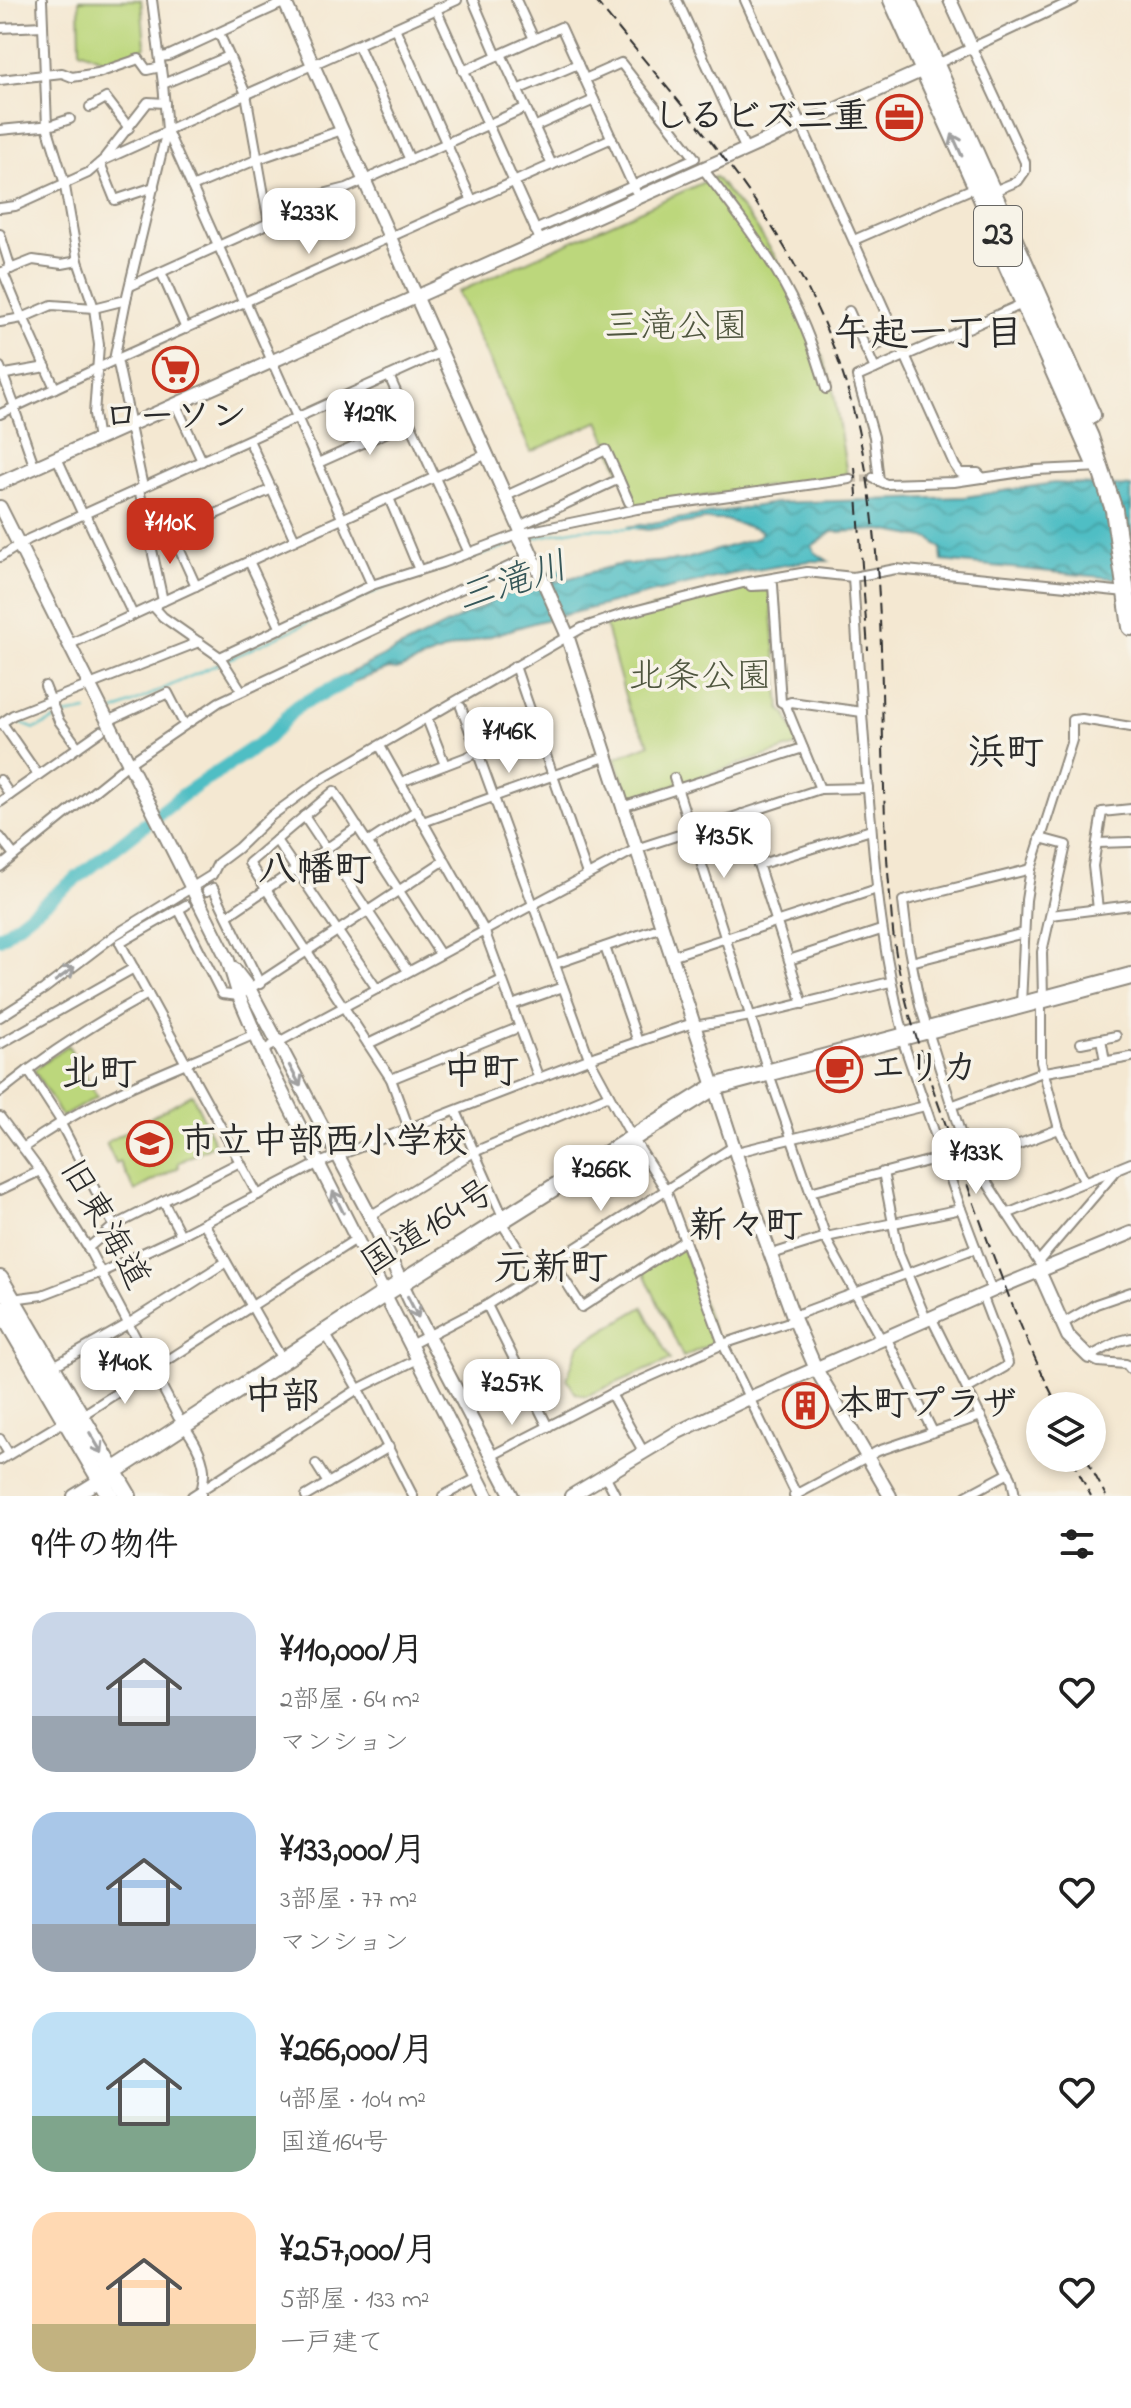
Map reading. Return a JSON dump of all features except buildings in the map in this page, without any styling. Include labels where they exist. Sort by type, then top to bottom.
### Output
[{"type":"highway","name":"23","points":[[892,0],[994,191],[1101,438],[1102,470],[1125,515],[1131,551]]},
{"type":"highway","name":"23","points":[[907,0],[976,187],[1090,437],[1102,470],[1114,510],[1131,627]]},
{"type":"highway","name":"国道164号","points":[[107,1476],[401,1283],[714,1087],[1131,976]]},
{"type":"highway","points":[[0,1279],[4,1327],[72,1418],[107,1476],[128,1496]]},
{"type":"highway","points":[[4,1301],[52,1367],[72,1418]]},
{"type":"highway","points":[[107,1476],[110,1496]]},
{"type":"street","points":[[42,0],[47,126],[64,181],[78,261],[94,308],[99,345],[94,414],[98,440]]},
{"type":"street","points":[[152,0],[166,131],[126,300],[116,359],[163,601]]},
{"type":"street","points":[[101,162],[457,0]]},
{"type":"street","points":[[473,0],[552,165]]},
{"type":"street","points":[[516,0],[534,39]]},
{"type":"street","points":[[677,0],[746,150]]},
{"type":"street","points":[[745,0],[958,471],[978,473],[983,478]]},
{"type":"street","points":[[950,0],[1025,162],[1025,171],[1018,181],[994,191]]},
{"type":"street","points":[[0,483],[417,297],[538,236],[636,192],[703,169],[1074,0]]},
{"type":"street","points":[[0,80],[62,73],[72,77],[98,73],[139,59],[147,70],[168,56],[284,1],[506,496],[520,536],[567,634],[693,1024],[794,1318],[816,1369],[890,1496]]},
{"type":"street","points":[[436,9],[538,236]]},
{"type":"street","points":[[0,28],[43,26]]},
{"type":"street","points":[[463,71],[561,27],[636,192]]},
{"type":"street","points":[[395,28],[472,201]]},
{"type":"street","points":[[130,286],[269,223],[246,94],[219,33]]},
{"type":"street","points":[[358,45],[410,160]]},
{"type":"street","points":[[163,84],[229,56]]},
{"type":"street","points":[[585,79],[621,63],[695,158],[636,192]]},
{"type":"street","points":[[517,90],[578,64]]},
{"type":"street","points":[[90,107],[106,98],[129,128]]},
{"type":"street","points":[[534,127],[594,100]]},
{"type":"street","points":[[0,208],[15,206],[64,181],[88,173],[101,162],[148,102],[165,103]]},
{"type":"street","points":[[267,208],[347,188],[525,108]]},
{"type":"street","points":[[0,130],[47,126],[70,119]]},
{"type":"street","points":[[192,187],[258,159],[342,130]]},
{"type":"street","points":[[166,131],[372,585]]},
{"type":"street","points":[[0,414],[116,359],[612,138]]},
{"type":"street","points":[[101,162],[115,200],[154,187]]},
{"type":"street","points":[[703,169],[756,239],[788,289],[813,343],[826,389]]},
{"type":"street","points":[[854,240],[976,187]]},
{"type":"street","points":[[0,234],[5,271],[55,388]]},
{"type":"street","points":[[5,271],[33,260],[62,264],[78,261]]},
{"type":"street","points":[[1009,260],[1003,266],[1020,305],[1102,470],[1036,470],[954,482],[886,484],[876,480],[874,437],[857,377],[1020,305]]},
{"type":"street","points":[[161,272],[186,329]]},
{"type":"street","points":[[0,322],[23,318],[52,305],[94,308],[126,300]]},
{"type":"street","points":[[849,311],[875,369]]},
{"type":"street","points":[[866,350],[882,343]]},
{"type":"street","points":[[0,557],[84,514],[442,352]]},
{"type":"street","points":[[35,468],[1,372],[46,367]]},
{"type":"street","points":[[389,376],[469,553]]},
{"type":"street","points":[[176,405],[202,461]]},
{"type":"street","points":[[318,463],[410,422]]},
{"type":"street","points":[[249,440],[295,540]]},
{"type":"street","points":[[506,496],[606,450],[629,502]]},
{"type":"street","points":[[68,645],[487,454]]},
{"type":"street","points":[[57,458],[133,615]]},
{"type":"street","points":[[520,536],[619,479]]},
{"type":"street","points":[[223,661],[372,585],[520,536],[637,509],[850,479]]},
{"type":"street","points":[[150,543],[272,489]]},
{"type":"street","points":[[389,498],[419,570]]},
{"type":"street","points":[[0,507],[228,960],[250,990],[370,1216],[401,1283],[512,1496]]},
{"type":"street","points":[[172,533],[196,586]]},
{"type":"street","points":[[0,867],[184,724],[241,690],[525,559],[520,536]]},
{"type":"street","points":[[249,561],[281,629]]},
{"type":"street","points":[[0,1017],[44,989],[189,884],[212,875],[218,863],[284,805],[323,778],[567,634],[626,613],[743,583],[807,572],[853,577],[896,569],[1127,591]]},
{"type":"street","points":[[853,577],[871,830],[881,930],[890,982],[925,1106],[976,1248],[1008,1363],[967,1389]]},
{"type":"street","points":[[743,583],[773,585],[781,702],[785,704],[820,789]]},
{"type":"street","points":[[153,606],[163,617],[223,661],[241,690]]},
{"type":"street","points":[[38,775],[2,723],[13,715],[199,642]]},
{"type":"street","points":[[515,666],[587,874]]},
{"type":"street","points":[[45,686],[58,718],[78,747]]},
{"type":"street","points":[[112,719],[168,693],[184,724]]},
{"type":"street","points":[[785,704],[791,702],[862,712]]},
{"type":"street","points":[[461,707],[589,1058],[632,1137],[666,1190],[723,1344],[795,1496],[867,1456],[981,1416]]},
{"type":"street","points":[[1021,1004],[1026,900],[1031,869],[1072,740],[1072,720],[1131,727]]},
{"type":"street","points":[[429,724],[445,765]]},
{"type":"street","points":[[0,802],[101,731]]},
{"type":"street","points":[[380,746],[484,930],[539,1079]]},
{"type":"street","points":[[622,807],[803,748]]},
{"type":"street","points":[[401,782],[477,753]]},
{"type":"street","points":[[423,822],[605,757]]},
{"type":"street","points":[[674,778],[768,1071],[826,1237],[933,1432]]},
{"type":"street","points":[[0,780],[10,795]]},
{"type":"street","points":[[262,1051],[636,849],[820,789],[868,788]]},
{"type":"street","points":[[409,1129],[391,1079],[249,863],[334,791],[440,954]]},
{"type":"street","points":[[1098,909],[1093,866],[1102,812],[1131,809]]},
{"type":"street","points":[[367,843],[417,810]]},
{"type":"street","points":[[742,814],[803,1004]]},
{"type":"street","points":[[304,816],[408,971]]},
{"type":"street","points":[[227,916],[358,827]]},
{"type":"street","points":[[758,865],[871,830]]},
{"type":"street","points":[[0,837],[14,855]]},
{"type":"street","points":[[1040,838],[1066,845],[1042,952],[1041,1062],[1059,1129],[1085,1182]]},
{"type":"street","points":[[276,840],[377,989]]},
{"type":"street","points":[[1097,843],[1131,842]]},
{"type":"street","points":[[258,1195],[120,943],[182,907],[222,994],[250,990],[445,860]]},
{"type":"street","points":[[1031,869],[903,901],[911,962],[927,1029],[951,1106],[974,1161],[1041,1267],[1062,1324],[1074,1343],[1098,1362],[1126,1364],[1131,1370]]},
{"type":"street","points":[[207,891],[213,888],[227,916],[250,990],[255,1034],[262,1051],[487,1496]]},
{"type":"street","points":[[671,956],[877,889]]},
{"type":"street","points":[[1051,915],[1131,905]]},
{"type":"street","points":[[555,964],[662,927]]},
{"type":"street","points":[[789,960],[881,930]]},
{"type":"street","points":[[911,962],[1024,933]]},
{"type":"street","points":[[605,947],[638,1042]]},
{"type":"street","points":[[0,1044],[134,968]]},
{"type":"street","points":[[368,1044],[502,980]]},
{"type":"street","points":[[4,1301],[42,1295],[102,1272],[319,1163],[589,1058],[693,1024],[751,1016],[890,982]]},
{"type":"street","points":[[512,1005],[563,987]]},
{"type":"street","points":[[0,1092],[93,1024],[148,994]]},
{"type":"street","points":[[391,1079],[520,1027]]},
{"type":"street","points":[[23,1148],[100,1100],[255,1034]]},
{"type":"street","points":[[1081,1043],[1116,1036]]},
{"type":"street","points":[[1101,1039],[1105,1061]]},
{"type":"street","points":[[951,1106],[1044,1072],[1131,1057]]},
{"type":"street","points":[[28,1070],[61,1122],[114,1226]]},
{"type":"street","points":[[370,1216],[474,1152],[609,1095]]},
{"type":"street","points":[[410,1345],[487,1305],[666,1190],[736,1149],[792,1139],[925,1106]]},
{"type":"street","points":[[456,1111],[502,1221],[535,1275]]},
{"type":"street","name":"旧東海道","points":[[0,1117],[40,1171],[88,1248],[202,1458],[205,1474],[201,1493]]},
{"type":"street","points":[[974,1161],[1059,1129]]},
{"type":"street","points":[[810,1192],[943,1157]]},
{"type":"street","points":[[88,1248],[114,1226],[240,1162]]},
{"type":"street","points":[[1007,1214],[1131,1163]]},
{"type":"street","points":[[1041,1267],[1081,1209],[1118,1168]]},
{"type":"street","points":[[0,1190],[40,1171]]},
{"type":"street","points":[[883,1172],[899,1254],[1009,1473],[1015,1496]]},
{"type":"street","points":[[163,1201],[181,1235]]},
{"type":"street","points":[[772,1254],[826,1237],[961,1209]]},
{"type":"street","points":[[204,1223],[283,1361]]},
{"type":"street","points":[[571,1496],[643,1451],[747,1399],[1041,1267],[1131,1233]]},
{"type":"street","points":[[0,1460],[152,1370],[356,1239]]},
{"type":"street","points":[[554,1263],[582,1307],[685,1240]]},
{"type":"street","points":[[443,1496],[476,1475],[492,1458],[611,1394],[723,1344],[976,1248]]},
{"type":"street","points":[[52,1367],[128,1324],[226,1262]]},
{"type":"street","points":[[1062,1324],[1096,1304],[1131,1292]]},
{"type":"street","points":[[487,1305],[548,1427]]},
{"type":"street","points":[[325,1333],[358,1389],[413,1496]]},
{"type":"street","points":[[1089,1357],[1131,1338]]},
{"type":"street","points":[[192,1496],[358,1389],[418,1359]]},
{"type":"street","points":[[611,1394],[643,1451]]},
{"type":"street","points":[[0,1439],[9,1454]]},
{"type":"street","points":[[306,1496],[389,1447]]},
{"type":"street","points":[[316,1464],[328,1483]]},
{"type":"street","points":[[966,1496],[1009,1473]]},
{"type":"street","points":[[605,1475],[616,1496]]},
{"type":"street","points":[[74,1496],[107,1476]]},
{"type":"green space","points":[[79,0],[141,0],[145,46],[141,51],[104,60],[80,50]]},
{"type":"green space","name":"三滝公園","points":[[715,177],[755,225],[812,326],[833,388],[847,475],[814,483],[776,485],[635,507],[599,421],[531,452],[458,292]]},
{"type":"green space","name":"北条公園","points":[[742,586],[753,591],[770,588],[780,709],[786,714],[799,745],[629,800],[615,758],[650,744],[629,710],[605,624],[660,606]]},
{"type":"green space","points":[[68,1045],[97,1097],[62,1117],[34,1070]]},
{"type":"green space","points":[[192,1094],[215,1144],[135,1191],[106,1143]]},
{"type":"green space","points":[[679,1247],[683,1249],[716,1339],[714,1343],[683,1357],[643,1271]]},
{"type":"green space","points":[[643,1307],[670,1360],[586,1396],[575,1393],[567,1378],[579,1345]]},
{"type":"water","points":[[1054,483],[1131,487],[1131,580],[942,561],[941,548],[931,539],[882,530],[832,532],[812,546],[828,561],[809,561],[732,574],[533,623],[445,650],[397,670],[389,669],[301,701],[332,682],[553,571],[560,569],[562,573],[552,583],[617,565],[683,560],[757,538],[762,531],[725,520],[703,520],[648,530],[628,527],[775,503],[965,497]]},
{"type":"waterway","points":[[529,539],[578,529],[638,528]]},
{"type":"waterway","points":[[225,661],[379,590],[516,543]]},
{"type":"waterway","points":[[115,711],[220,663]]},
{"type":"waterway","name":"三滝川","points":[[0,938],[183,795],[268,738],[297,706],[346,682]]},
{"type":"waterway","points":[[59,716],[87,711]]},
{"type":"waterway","points":[[12,720],[35,729],[54,720]]},
{"type":"tunnel","points":[[850,479],[873,478]]},
{"type":"railway","points":[[595,0],[702,131],[768,220],[822,318],[842,372],[858,432],[876,556],[888,872],[899,970],[922,1056],[941,1111],[1001,1275],[1051,1392]]},
{"type":"railway","points":[[855,467],[868,650]]},
{"type":"railway","points":[[1078,1472],[1091,1496]]},
{"type":"railway","points":[[1093,1472],[1106,1496]]},
{"type":"place","name":"しるビズ三重","points":[[900,118]]},
{"type":"place","name":"ローソン","points":[[175,369]]},
{"type":"place","name":"エリカ","points":[[839,1070]]},
{"type":"place","name":"市立中部西小学校","points":[[149,1143]]},
{"type":"place","name":"本町プラザ","points":[[806,1406]]},
{"type":"district","name":"午起一丁目","points":[[928,336]]},
{"type":"district","name":"浜町","points":[[1006,755]]},
{"type":"district","name":"八幡町","points":[[315,872]]},
{"type":"district","name":"中町","points":[[481,1074]]},
{"type":"district","name":"北町","points":[[99,1076]]},
{"type":"district","name":"新々町","points":[[746,1228]]},
{"type":"district","name":"元新町","points":[[551,1270]]},
{"type":"district","name":"中部","points":[[282,1399]]}]
